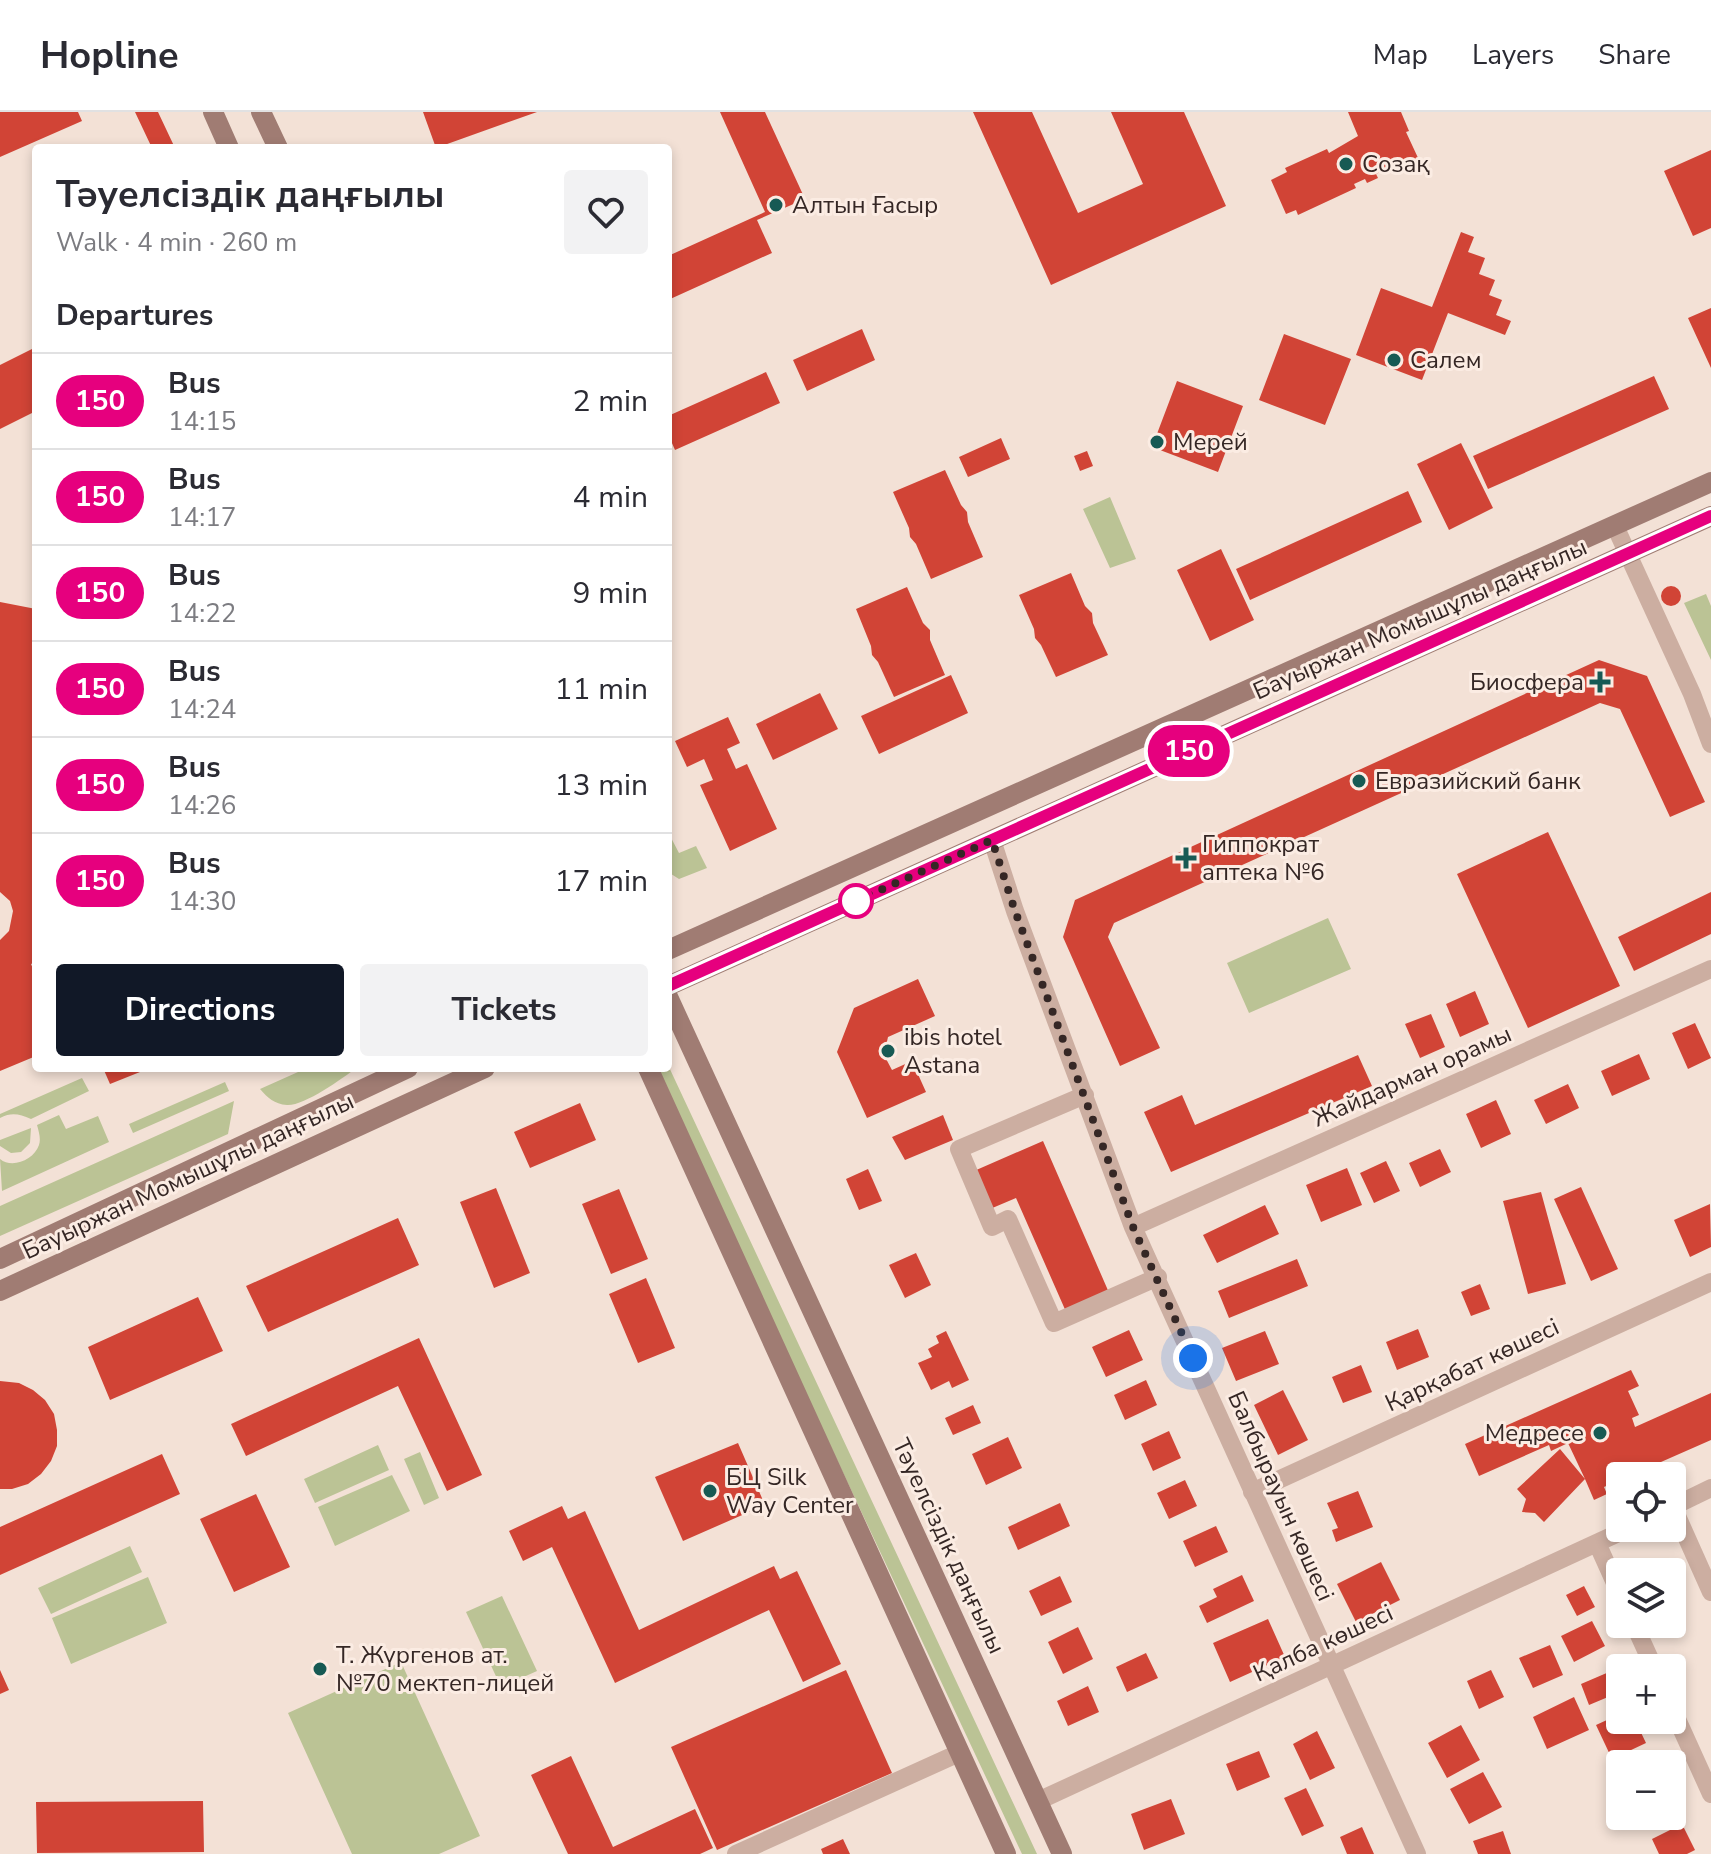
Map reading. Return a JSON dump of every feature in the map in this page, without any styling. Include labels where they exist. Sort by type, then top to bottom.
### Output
[{"type":"main road","points":[[213,112],[227,144]]},
{"type":"main road","points":[[261,112],[276,144]]},
{"type":"main road","name":"Бауыржан Момышұлы даңғылы","points":[[672,948],[1711,482]]},
{"type":"main road","name":"Бауыржан Момышұлы даңғылы","points":[[672,984],[1711,516]]},
{"type":"main road","name":"Тәуелсіздік даңғылы","points":[[672,1006],[1062,1854]]},
{"type":"main road","name":"Бауыржан Момышұлы даңғылы","points":[[0,1259],[399,1072]]},
{"type":"main road","name":"Бауыржан Момышұлы даңғылы","points":[[0,1291],[476,1072]]},
{"type":"main road","points":[[650,1072],[1006,1854]]},
{"type":"street","points":[[1615,526],[1692,694],[1711,744]]},
{"type":"street","name":"Балбырауын көшесі","points":[[992,840],[1015,911],[1133,1227],[1417,1854]]},
{"type":"street","name":"Жайдарман орамы","points":[[1133,1227],[1711,969]]},
{"type":"street","points":[[1085,1095],[959,1149],[992,1227],[1008,1219],[1054,1323],[1158,1277]]},
{"type":"street","name":"Қарқабат көшесі","points":[[1252,1492],[1711,1282]]},
{"type":"street","points":[[1686,1500],[1711,1488]]},
{"type":"street","points":[[1686,1538],[1711,1592]]},
{"type":"street","name":"Қалба көшесі","points":[[1038,1801],[1606,1539]]},
{"type":"street","points":[[1597,1543],[1606,1563]]},
{"type":"street","points":[[1684,1734],[1711,1794]]},
{"type":"street","points":[[736,1854],[959,1753]]},
{"type":"green space","points":[[1110,497],[1136,559],[1110,568],[1083,509]]},
{"type":"green space","points":[[1706,594],[1711,606],[1711,660],[1684,603]]},
{"type":"green space","points":[[672,840],[679,853],[696,846],[707,868],[679,879],[672,875]]},
{"type":"green space","points":[[1328,918],[1351,969],[1249,1013],[1227,963]]},
{"type":"green space","points":[[298,1072],[350,1072],[323,1091],[294,1104],[275,1102],[260,1089]]},
{"type":"green space","points":[[655,1072],[671,1072],[1037,1854],[1022,1854]]},
{"type":"green space","points":[[82,1078],[89,1091],[31,1119],[16,1114],[0,1118],[0,1114]]},
{"type":"green space","points":[[225,1082],[229,1091],[133,1133],[129,1124]]},
{"type":"green space","points":[[234,1101],[228,1134],[0,1236],[0,1206]]},
{"type":"green space","points":[[59,1115],[66,1129],[98,1116],[109,1142],[2,1191],[0,1159],[16,1163],[28,1159],[39,1145],[37,1125]]},
{"type":"green space","points":[[31,1128],[30,1143],[21,1152],[11,1153],[0,1146],[0,1140]]},
{"type":"green space","points":[[378,1445],[389,1470],[315,1503],[304,1479]]},
{"type":"green space","points":[[420,1452],[439,1498],[424,1505],[404,1459]]},
{"type":"green space","points":[[392,1475],[410,1511],[335,1546],[318,1507]]},
{"type":"green space","points":[[130,1546],[142,1572],[51,1614],[38,1588]]},
{"type":"green space","points":[[148,1577],[167,1623],[71,1664],[52,1618]]},
{"type":"green space","points":[[502,1596],[537,1671],[501,1687],[466,1612]]},
{"type":"green space","points":[[401,1662],[480,1836],[439,1854],[352,1854],[288,1713]]},
{"type":"building","points":[[0,112],[78,112],[82,121],[0,157]]},
{"type":"building","points":[[135,112],[158,112],[173,144],[150,144]]},
{"type":"building","points":[[423,112],[537,112],[447,144],[435,144]]},
{"type":"building","name":"Алтын Ғасыр","points":[[720,112],[765,112],[805,199],[757,220],[772,253],[672,298],[672,254],[765,212]]},
{"type":"building","points":[[973,112],[1032,112],[1078,213],[1143,184],[1111,112],[1184,112],[1226,206],[1051,285]]},
{"type":"building","name":"Созақ","points":[[1348,112],[1401,112],[1419,160],[1405,166],[1403,161],[1376,174],[1378,178],[1354,184],[1356,188],[1298,215],[1296,210],[1286,214],[1271,180],[1287,172],[1285,168],[1327,149],[1329,153],[1358,136]]},
{"type":"building","points":[[1711,150],[1711,228],[1693,236],[1664,171]]},
{"type":"building","points":[[1461,232],[1474,237],[1468,252],[1485,258],[1479,274],[1495,280],[1489,295],[1502,300],[1496,315],[1511,321],[1505,335],[1448,313],[1422,380],[1356,355],[1381,288],[1432,307]]},
{"type":"building","points":[[1711,308],[1711,368],[1688,318]]},
{"type":"building","points":[[862,329],[875,360],[807,391],[793,360]]},
{"type":"building","points":[[1284,334],[1351,359],[1325,425],[1259,400]]},
{"type":"building","points":[[32,349],[32,413],[0,429],[0,365]]},
{"type":"building","points":[[766,372],[780,403],[675,450],[672,443],[672,414]]},
{"type":"building","points":[[1654,376],[1669,409],[1488,489],[1473,456]]},
{"type":"building","points":[[1177,381],[1243,406],[1218,472],[1152,447]]},
{"type":"building","points":[[1001,438],[1010,459],[968,477],[959,457]]},
{"type":"building","points":[[1461,443],[1493,508],[1449,530],[1417,464]]},
{"type":"building","points":[[1087,451],[1093,466],[1080,471],[1074,456]]},
{"type":"building","points":[[945,470],[967,512],[968,522],[983,557],[931,579],[910,537],[893,492]]},
{"type":"building","points":[[1408,491],[1422,522],[1250,600],[1236,569]]},
{"type":"building","points":[[1221,549],[1254,620],[1210,641],[1177,570]]},
{"type":"building","points":[[1071,573],[1085,606],[1092,613],[1093,623],[1108,655],[1056,677],[1035,638],[1019,595]]},
{"type":"building","points":[[1671,586],[1678,589],[1681,596],[1678,603],[1671,606],[1664,603],[1661,596],[1664,589]]},
{"type":"building","points":[[907,587],[923,623],[930,630],[930,640],[945,675],[894,697],[872,655],[856,609]]},
{"type":"building","points":[[0,602],[32,608],[32,1058],[0,1071],[0,940],[9,931],[13,911],[10,901],[0,892]]},
{"type":"building","points":[[1599,660],[1647,676],[1705,802],[1670,817],[1620,709],[1600,703],[1114,923],[1108,937],[1160,1048],[1120,1066],[1063,937],[1075,900]]},
{"type":"building","points":[[951,675],[968,713],[879,754],[861,716]]},
{"type":"building","points":[[820,693],[838,729],[773,760],[756,724]]},
{"type":"building","points":[[728,717],[740,743],[727,749],[736,769],[747,764],[777,829],[730,851],[700,785],[713,780],[704,759],[687,767],[675,741]]},
{"type":"building","points":[[1548,832],[1620,986],[1528,1028],[1457,874]]},
{"type":"building","points":[[1711,892],[1711,934],[1634,971],[1618,937]]},
{"type":"building","points":[[918,979],[935,1016],[888,1037],[884,1055],[892,1070],[912,1061],[926,1092],[867,1118],[837,1052],[854,1008]]},
{"type":"building","points":[[1475,991],[1489,1024],[1460,1037],[1446,1004]]},
{"type":"building","points":[[1431,1014],[1445,1047],[1420,1058],[1405,1024]]},
{"type":"building","points":[[1695,1023],[1711,1058],[1688,1069],[1672,1033]]},
{"type":"building","points":[[1639,1054],[1650,1079],[1612,1096],[1601,1071]]},
{"type":"building","points":[[1358,1055],[1372,1086],[1171,1172],[1144,1112],[1182,1095],[1195,1125]]},
{"type":"building","points":[[105,1072],[140,1072],[110,1084]]},
{"type":"building","points":[[1568,1084],[1579,1108],[1546,1124],[1534,1100]]},
{"type":"building","points":[[1496,1100],[1511,1134],[1481,1148],[1466,1114]]},
{"type":"building","points":[[580,1103],[596,1140],[530,1168],[514,1132]]},
{"type":"building","points":[[943,1115],[953,1140],[905,1160],[892,1137]]},
{"type":"building","points":[[1043,1141],[1110,1295],[1067,1314],[1016,1198],[990,1209],[974,1171]]},
{"type":"building","points":[[1440,1149],[1451,1172],[1420,1187],[1409,1163]]},
{"type":"building","points":[[1386,1161],[1400,1191],[1374,1203],[1360,1173]]},
{"type":"building","points":[[1347,1168],[1362,1205],[1321,1222],[1306,1185]]},
{"type":"building","points":[[868,1169],[882,1201],[859,1210],[846,1179]]},
{"type":"building","points":[[1581,1187],[1618,1269],[1591,1281],[1554,1199]]},
{"type":"building","points":[[496,1188],[530,1273],[494,1288],[460,1202]]},
{"type":"building","points":[[619,1189],[648,1259],[611,1274],[582,1204]]},
{"type":"building","points":[[1541,1192],[1566,1284],[1528,1294],[1503,1201]]},
{"type":"building","points":[[1710,1204],[1711,1247],[1690,1257],[1674,1220]]},
{"type":"building","points":[[1265,1205],[1279,1234],[1217,1263],[1203,1235]]},
{"type":"building","points":[[398,1218],[419,1265],[268,1332],[246,1286]]},
{"type":"building","points":[[916,1253],[931,1285],[905,1298],[889,1265]]},
{"type":"building","points":[[1297,1259],[1308,1286],[1229,1318],[1218,1291]]},
{"type":"building","points":[[646,1278],[675,1348],[638,1363],[609,1294]]},
{"type":"building","points":[[1480,1284],[1490,1309],[1471,1316],[1461,1292]]},
{"type":"building","points":[[198,1297],[223,1351],[110,1400],[88,1347]]},
{"type":"building","points":[[1418,1329],[1429,1357],[1397,1370],[1386,1342]]},
{"type":"building","points":[[1129,1330],[1143,1360],[1106,1377],[1092,1347]]},
{"type":"building","points":[[946,1331],[969,1380],[952,1388],[949,1381],[931,1390],[918,1363],[932,1357],[928,1349],[939,1343],[936,1336]]},
{"type":"building","points":[[1265,1331],[1279,1364],[1236,1381],[1222,1348]]},
{"type":"building","points":[[419,1338],[482,1475],[447,1491],[398,1386],[246,1456],[231,1424]]},
{"type":"building","points":[[1361,1365],[1372,1392],[1343,1403],[1332,1377]]},
{"type":"building","name":"Медресе","points":[[1631,1370],[1639,1386],[1628,1391],[1639,1415],[1632,1418],[1635,1427],[1711,1393],[1711,1440],[1661,1462],[1606,1462],[1606,1494],[1594,1500],[1568,1443],[1551,1451],[1549,1445],[1479,1476],[1465,1444]]},
{"type":"building","points":[[1146,1380],[1157,1405],[1125,1420],[1114,1395]]},
{"type":"building","points":[[0,1381],[19,1383],[45,1400],[54,1414],[57,1430],[57,1446],[51,1461],[28,1484],[12,1489],[0,1489]]},
{"type":"building","points":[[1283,1390],[1308,1440],[1278,1455],[1254,1405]]},
{"type":"building","points":[[973,1405],[981,1423],[953,1435],[945,1418]]},
{"type":"building","points":[[1169,1431],[1181,1458],[1153,1471],[1141,1444]]},
{"type":"building","points":[[1008,1437],[1022,1468],[986,1485],[972,1454]]},
{"type":"building","name":"БЦ Silk Way Center","points":[[738,1443],[765,1505],[683,1541],[655,1477]]},
{"type":"building","points":[[1560,1449],[1585,1479],[1544,1522],[1535,1513],[1522,1512],[1526,1499],[1517,1489]]},
{"type":"building","points":[[162,1454],[180,1494],[0,1575],[0,1527]]},
{"type":"building","points":[[1185,1480],[1197,1506],[1169,1519],[1157,1493]]},
{"type":"building","points":[[1358,1491],[1373,1527],[1336,1542],[1332,1530],[1338,1528],[1327,1503]]},
{"type":"building","points":[[256,1494],[290,1567],[234,1592],[200,1519]]},
{"type":"building","points":[[1060,1503],[1070,1526],[1018,1550],[1008,1527]]},
{"type":"building","points":[[562,1506],[568,1519],[585,1511],[639,1630],[774,1566],[780,1579],[797,1571],[841,1664],[803,1682],[769,1610],[615,1683],[552,1547],[523,1561],[509,1531]]},
{"type":"building","points":[[1216,1526],[1228,1552],[1195,1567],[1183,1541]]},
{"type":"building","points":[[1381,1562],[1400,1600],[1356,1622],[1337,1584]]},
{"type":"building","points":[[1242,1575],[1254,1601],[1207,1623],[1199,1606],[1217,1597],[1213,1589]]},
{"type":"building","points":[[1060,1576],[1072,1602],[1041,1616],[1029,1591]]},
{"type":"building","points":[[1584,1586],[1595,1607],[1577,1616],[1566,1595]]},
{"type":"building","points":[[1268,1619],[1285,1657],[1230,1682],[1213,1643]]},
{"type":"building","points":[[1592,1621],[1605,1646],[1574,1662],[1561,1636]]},
{"type":"building","points":[[1078,1627],[1093,1659],[1063,1674],[1048,1642]]},
{"type":"building","points":[[1550,1645],[1563,1675],[1533,1688],[1519,1658]]},
{"type":"building","points":[[1146,1653],[1158,1678],[1127,1692],[1116,1667]]},
{"type":"building","points":[[0,1670],[9,1690],[0,1694]]},
{"type":"building","points":[[846,1670],[892,1773],[717,1850],[671,1747]]},
{"type":"building","points":[[1491,1670],[1504,1697],[1479,1709],[1467,1681]]},
{"type":"building","points":[[1606,1673],[1606,1698],[1589,1705],[1581,1684]]},
{"type":"building","points":[[1088,1686],[1099,1712],[1068,1726],[1057,1701]]},
{"type":"building","points":[[1574,1697],[1589,1730],[1547,1749],[1533,1717]]},
{"type":"building","points":[[1606,1720],[1606,1734],[1642,1734],[1646,1743],[1631,1750],[1608,1750],[1596,1725]]},
{"type":"building","points":[[1461,1725],[1480,1760],[1447,1778],[1428,1743]]},
{"type":"building","points":[[1317,1731],[1335,1768],[1310,1780],[1293,1744]]},
{"type":"building","points":[[1259,1751],[1270,1777],[1237,1791],[1226,1764]]},
{"type":"building","points":[[571,1756],[613,1847],[695,1809],[713,1848],[700,1854],[568,1854],[531,1775]]},
{"type":"building","points":[[1483,1772],[1502,1807],[1469,1824],[1450,1789]]},
{"type":"building","points":[[1306,1788],[1324,1826],[1302,1836],[1284,1798]]},
{"type":"building","points":[[1171,1799],[1185,1834],[1144,1850],[1131,1814]]},
{"type":"building","points":[[203,1801],[204,1852],[37,1853],[36,1802]]},
{"type":"building","points":[[1362,1827],[1374,1854],[1347,1854],[1340,1837]]},
{"type":"building","points":[[1670,1830],[1685,1830],[1695,1850],[1687,1854],[1659,1854],[1652,1839]]},
{"type":"building","points":[[1503,1831],[1511,1854],[1478,1854],[1473,1841]]},
{"type":"building","points":[[843,1839],[850,1854],[823,1854],[821,1849]]},
{"type":"bus line","name":"150","points":[[672,984],[1711,516]]},
{"type":"place","name":"Созақ","points":[[1346,164]]},
{"type":"place","name":"Алтын Ғасыр","points":[[776,205]]},
{"type":"place","name":"Салем","points":[[1394,360]]},
{"type":"place","name":"Мерей","points":[[1157,442]]},
{"type":"place","name":"Биосфера","points":[[1600,682]]},
{"type":"place","name":"Евразийский банк","points":[[1359,781]]},
{"type":"place","name":"Гиппократ аптека №6","points":[[1186,858]]},
{"type":"place","name":"ibis hotel Astana","points":[[888,1051]]},
{"type":"place","name":"Медресе","points":[[1600,1433]]},
{"type":"place","name":"БЦ Silk Way Center","points":[[710,1491]]},
{"type":"place","name":"Т. Жүргенов ат. №70 мектеп-лицей","points":[[320,1669]]},
{"type":"route","points":[[856,901],[992,840],[1015,911],[1133,1227],[1193,1358]]}]
